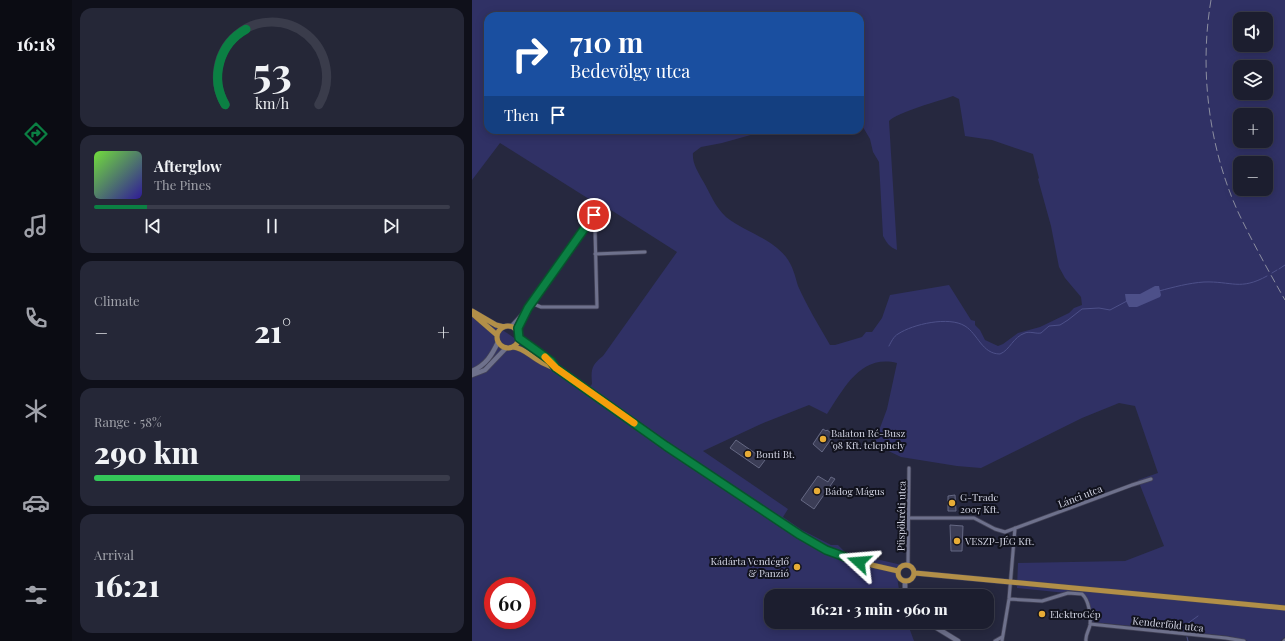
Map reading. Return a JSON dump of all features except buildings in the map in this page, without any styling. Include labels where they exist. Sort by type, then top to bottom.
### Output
[{"type":"main road","points":[[472,312],[496,325],[511,326],[517,330],[519,338],[513,347]]},
{"type":"main road","points":[[472,312],[497,336]]},
{"type":"main road","points":[[472,371],[481,367],[489,359],[498,342],[497,336],[499,330],[504,326]]},
{"type":"main road","points":[[519,338],[551,361],[556,368]]},
{"type":"main road","points":[[498,342],[506,348]]},
{"type":"main road","points":[[472,375],[485,370],[506,348],[513,347],[521,349],[541,363],[556,368],[666,446],[813,543],[850,560],[898,571]]},
{"type":"main road","points":[[905,581],[900,578],[898,571],[902,565],[908,564],[913,567],[915,573]]},
{"type":"main road","points":[[905,581],[912,578],[915,573]]},
{"type":"main road","points":[[915,573],[1285,608]]},
{"type":"main road","points":[[905,581],[905,589]]},
{"type":"main road","points":[[938,629],[958,641]]},
{"type":"street","points":[[517,330],[531,302],[600,206]]},
{"type":"street","points":[[531,302],[541,308],[597,307],[595,229],[588,224]]},
{"type":"street","points":[[596,254],[645,252]]},
{"type":"street","points":[[511,326],[528,308]]},
{"type":"street","name":"Püspökréti utca","points":[[908,564],[909,468]]},
{"type":"street","name":"Lánci utca","points":[[908,518],[974,518],[1005,532],[1151,479]]},
{"type":"street","points":[[996,641],[1002,639],[1010,599],[1015,528]]},
{"type":"street","points":[[1010,599],[1042,601],[1068,594],[1082,594],[1088,601],[1090,624],[1086,641]]},
{"type":"street","name":"Kenderföld utca","points":[[1090,624],[1244,641]]},
{"type":"shaded area","points":[[472,0],[1285,0],[1285,637],[1280,641],[1248,641],[1228,636],[1093,622],[1086,595],[1017,588],[1018,563],[1125,561],[1164,546],[1138,480],[1158,473],[1135,406],[1119,403],[1082,418],[981,468],[957,466],[901,457],[874,444],[887,409],[897,363],[884,362],[873,364],[854,376],[827,414],[809,405],[761,424],[703,451],[788,509],[783,517],[802,530],[831,545],[838,545],[845,552],[902,565],[898,572],[899,589],[764,589],[764,629],[910,629],[914,641],[472,641],[472,310],[587,390],[592,384],[592,371],[594,365],[603,356],[677,252],[600,203],[590,198],[589,199],[500,143],[472,180]],"holes":[[[484,12],[864,12],[864,129],[870,139],[873,152],[879,162],[883,236],[887,243],[892,248],[897,250],[889,121],[910,110],[953,96],[959,99],[965,136],[992,140],[1033,154],[1038,179],[1051,226],[1059,267],[1065,278],[1081,297],[1082,305],[1040,327],[1018,333],[998,346],[985,340],[980,330],[975,325],[975,321],[971,320],[949,285],[890,295],[882,318],[872,332],[866,332],[862,337],[835,345],[830,345],[805,301],[792,267],[786,257],[773,245],[733,222],[722,213],[694,164],[693,153],[701,147],[754,134],[484,134]]]},
{"type":"water","points":[[1155,286],[1159,286],[1160,297],[1137,307],[1129,307],[1125,294],[1140,294]]},
{"type":"waterway","points":[[1279,269],[1285,265]]},
{"type":"waterway","points":[[1272,273],[1277,270]]},
{"type":"waterway","points":[[1159,291],[1187,284],[1204,282],[1243,284],[1258,281],[1267,276]]},
{"type":"waterway","points":[[889,346],[893,339],[905,330],[931,322],[950,322],[965,326],[984,347],[989,351],[1000,354],[1006,350],[1017,337],[1027,332],[1041,333],[1049,326],[1060,325],[1082,309],[1099,308],[1110,310],[1127,301]]},
{"type":"waterway","points":[[1186,630],[1187,624],[1198,616]]},
{"type":"waterway","points":[[1187,637],[1188,641]]},
{"type":"railway","points":[[1211,0],[1206,54],[1207,82],[1209,109],[1220,163],[1239,214],[1285,300]]},
{"type":"slow traffic","points":[[545,357],[551,361],[556,368],[564,372],[634,423]]},
{"type":"place","name":"Balaton Ré-Busz '98 Kft. telephely","points":[[823,439]]},
{"type":"place","name":"Bonti Bt.","points":[[748,454]]},
{"type":"place","name":"Bádog Mágus","points":[[817,491]]},
{"type":"place","name":"G-Trade 2007 Kft.","points":[[952,503]]},
{"type":"place","name":"VESZP-JÉG Kft.","points":[[957,541]]},
{"type":"place","name":"Kádárta Vendéglő & Panzió","points":[[797,567]]},
{"type":"place","name":"ElektroGép","points":[[1042,614]]},
{"type":"route","points":[[594,215],[528,308],[517,330],[519,338],[551,361],[556,368],[564,372],[666,446],[800,535],[826,550],[859,562]]}]
